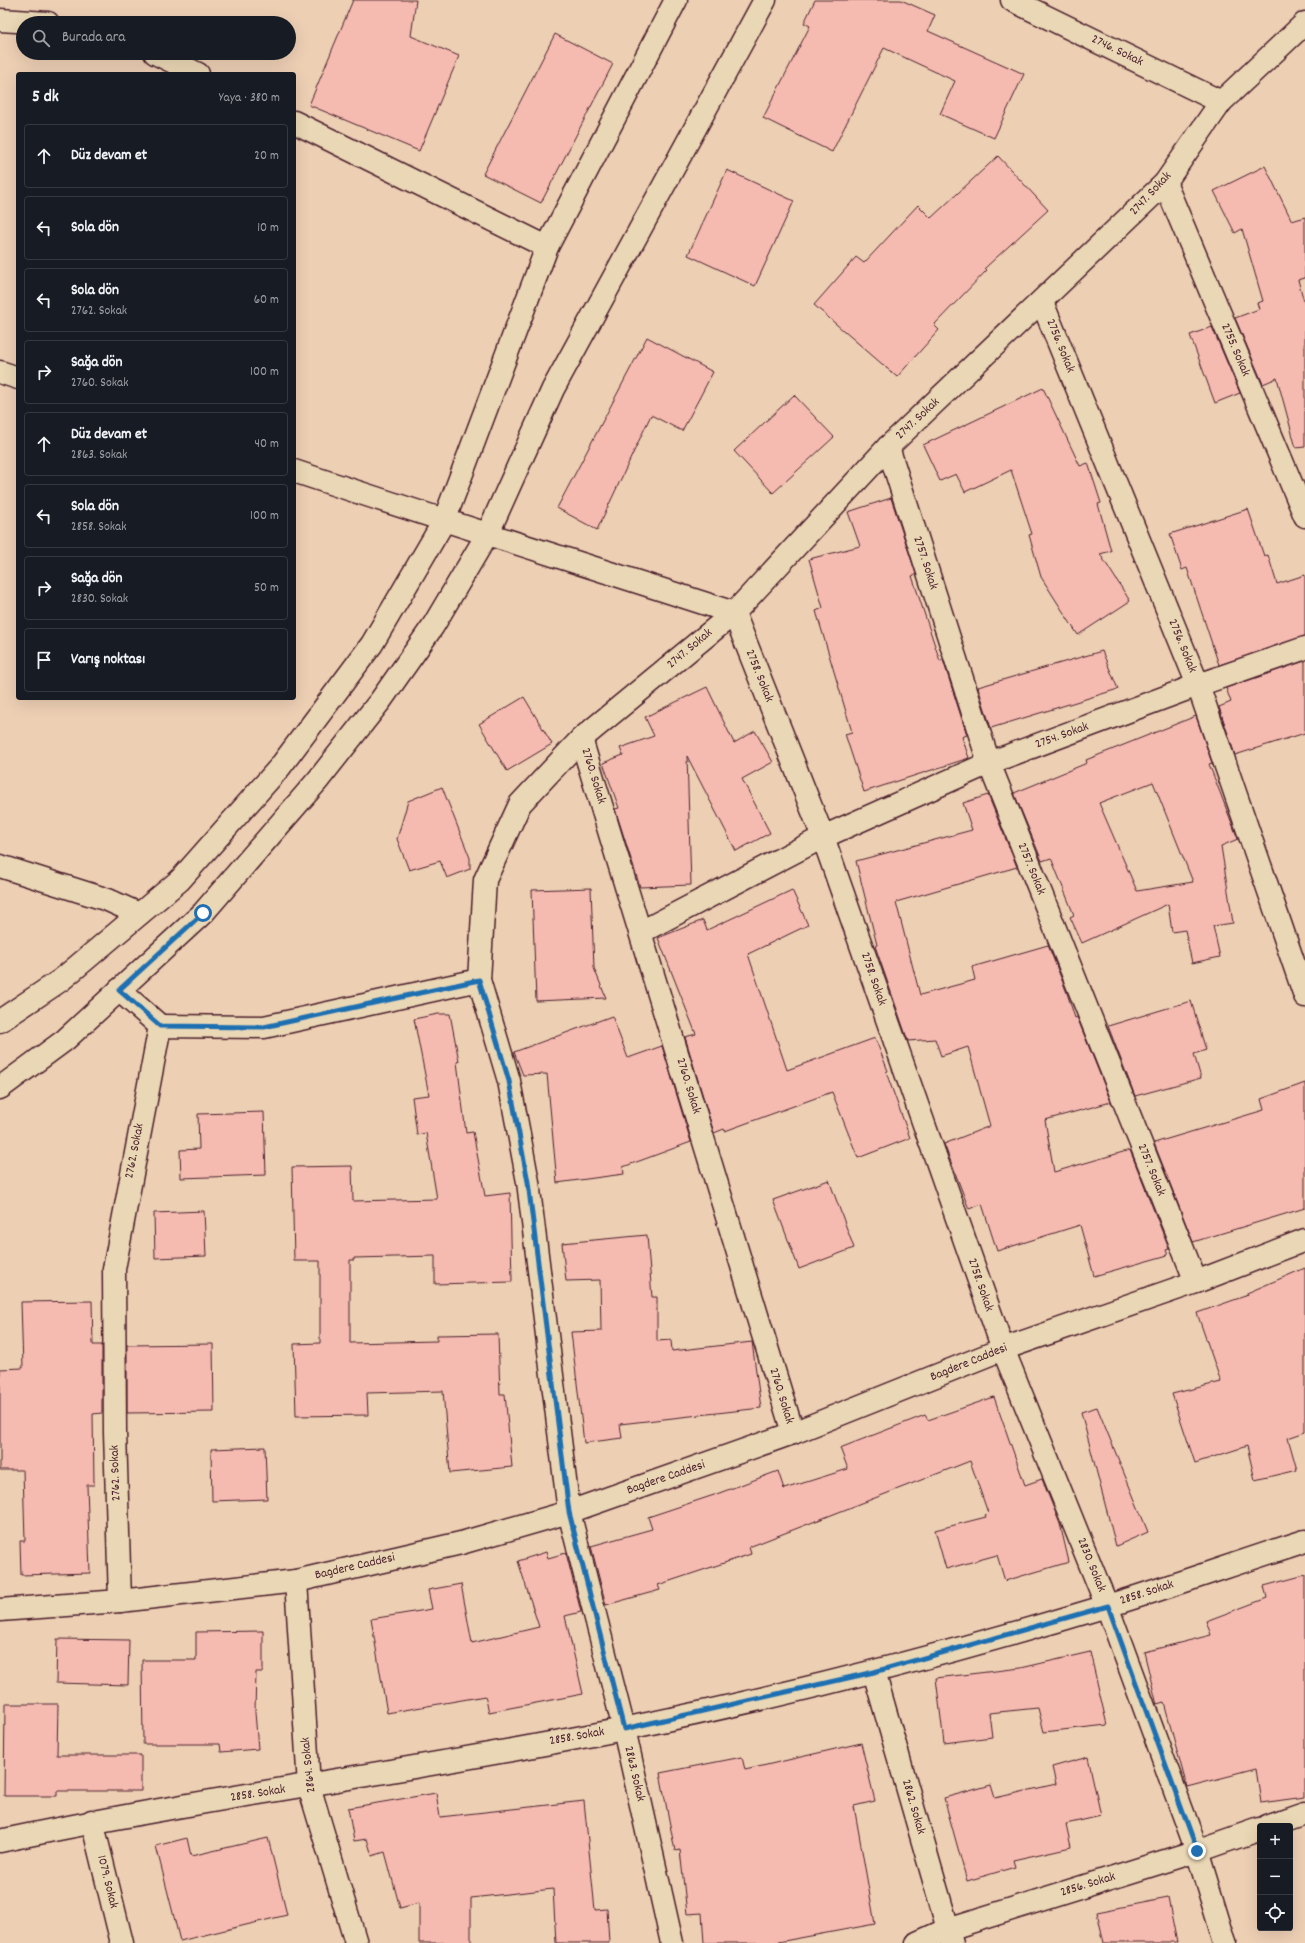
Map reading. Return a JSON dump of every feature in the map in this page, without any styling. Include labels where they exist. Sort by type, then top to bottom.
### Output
[{"type":"street","points":[[0,1021],[61,980],[180,880],[280,768],[372,644],[444,521],[547,247],[676,0]]},
{"type":"street","points":[[0,1088],[64,1040],[203,913],[318,780],[381,700],[433,626],[488,533],[553,389],[764,0]]},
{"type":"street","name":"2746. Sokak","points":[[1012,0],[1221,102]]},
{"type":"street","points":[[0,20],[16,21]]},
{"type":"street","name":"2747. Sokak","points":[[479,980],[485,880],[520,804],[581,739],[734,613],[888,447],[1042,302],[1165,183],[1221,102],[1305,23]]},
{"type":"street","points":[[169,60],[194,72]]},
{"type":"street","points":[[296,123],[547,247]]},
{"type":"street","name":"2755. Sokak","points":[[1165,183],[1305,516]]},
{"type":"street","name":"2756. Sokak","points":[[1042,302],[1198,685],[1305,996]]},
{"type":"street","points":[[0,372],[16,377]]},
{"type":"street","name":"2757. Sokak","points":[[888,447],[989,764],[1196,1282]]},
{"type":"street","points":[[296,472],[444,521],[488,533],[734,613]]},
{"type":"street","name":"2758. Sokak","points":[[734,613],[823,837],[1002,1349]]},
{"type":"street","name":"2754. Sokak","points":[[641,932],[823,837],[989,764],[1198,685],[1305,648]]},
{"type":"street","name":"2760. Sokak","points":[[581,739],[793,1434]]},
{"type":"street","points":[[0,866],[108,900],[139,914]]},
{"type":"street","points":[[119,990],[160,1026],[264,1027],[479,980],[509,1081],[528,1182],[569,1512]]},
{"type":"street","name":"2762. Sokak","points":[[120,1601],[115,1432],[114,1269],[160,1026]]},
{"type":"street","name":"Bagdere Caddesi","points":[[0,1610],[120,1601],[296,1581],[461,1543],[569,1512],[793,1434],[1002,1349],[1196,1282],[1305,1240]]},
{"type":"street","name":"2830. Sokak","points":[[1002,1349],[1108,1606],[1197,1851],[1225,1943]]},
{"type":"street","name":"2863. Sokak","points":[[569,1512],[624,1729],[672,1943]]},
{"type":"street","name":"2858. Sokak","points":[[0,1841],[92,1821],[309,1786],[624,1729],[874,1672],[1108,1606],[1305,1541]]},
{"type":"street","name":"2864. Sokak","points":[[296,1581],[309,1786],[356,1943]]},
{"type":"street","name":"2862. Sokak","points":[[874,1672],[950,1936]]},
{"type":"street","points":[[1277,1823],[1305,1813]]},
{"type":"street","name":"1079. Sokak","points":[[92,1821],[122,1943]]},
{"type":"street","name":"2856. Sokak","points":[[917,1943],[950,1936],[1257,1830]]},
{"type":"building","points":[[353,0],[416,0],[411,36],[459,56],[419,151],[309,105]]},
{"type":"building","points":[[815,0],[901,0],[935,15],[928,31],[1024,74],[994,138],[940,114],[955,81],[884,48],[832,152],[763,118],[810,26],[804,23]]},
{"type":"building","points":[[555,34],[613,64],[541,203],[483,174]]},
{"type":"building","points":[[998,156],[1048,210],[985,268],[987,270],[934,325],[939,330],[897,377],[814,305],[856,257],[864,263],[918,205],[931,218]]},
{"type":"building","points":[[1265,166],[1292,221],[1305,217],[1305,278],[1298,280],[1305,305],[1305,447],[1296,448],[1277,378],[1263,384],[1235,318],[1259,309],[1257,303],[1263,301],[1242,229],[1235,233],[1214,191]]},
{"type":"building","points":[[727,170],[794,201],[755,286],[688,255]]},
{"type":"building","points":[[1212,327],[1240,393],[1215,403],[1190,335]]},
{"type":"building","points":[[647,337],[713,372],[682,431],[651,415],[597,530],[557,508]]},
{"type":"building","points":[[1043,388],[1080,466],[1088,463],[1101,503],[1098,504],[1111,551],[1100,554],[1130,601],[1078,635],[1041,577],[1029,535],[1032,534],[1011,470],[965,492],[956,474],[940,481],[923,445]]},
{"type":"building","points":[[794,395],[834,437],[773,493],[734,451]]},
{"type":"building","points":[[891,498],[916,574],[912,576],[940,661],[943,660],[967,735],[962,737],[969,758],[864,792],[845,734],[852,732],[816,611],[823,608],[809,559],[860,546],[848,512]]},
{"type":"building","points":[[1248,509],[1264,556],[1268,555],[1277,584],[1305,575],[1305,636],[1219,665],[1187,568],[1182,570],[1170,534]]},
{"type":"building","points":[[1102,651],[1118,689],[991,728],[978,687]]},
{"type":"building","points":[[1305,661],[1305,733],[1235,755],[1219,707],[1231,702],[1226,688]]},
{"type":"building","points":[[707,687],[734,743],[755,731],[773,762],[742,779],[770,833],[736,851],[687,756],[691,885],[640,887],[615,809],[619,808],[603,763],[623,755],[620,748],[654,736],[645,717]]},
{"type":"building","points":[[524,697],[552,744],[507,771],[479,724]]},
{"type":"building","points":[[1196,716],[1212,763],[1209,764],[1238,839],[1221,846],[1233,923],[1213,926],[1220,957],[1192,963],[1185,930],[1172,932],[1168,904],[1082,943],[1070,917],[1074,915],[1051,858],[1042,861],[1014,793],[1087,763],[1086,760]],"holes":[[[1153,782],[1193,882],[1137,891],[1099,803]]]},
{"type":"building","points":[[442,787],[470,858],[470,869],[447,878],[440,861],[409,870],[397,839],[408,801]]},
{"type":"building","points":[[988,795],[1017,867],[896,902],[920,995],[975,980],[972,967],[1048,945],[1075,1018],[1077,1017],[1111,1102],[1045,1120],[1054,1172],[1130,1150],[1169,1249],[1166,1250],[1168,1255],[1094,1276],[1080,1225],[997,1251],[982,1204],[969,1209],[944,1144],[990,1126],[968,1047],[941,1056],[935,1039],[908,1041],[875,946],[877,945],[856,861],[972,830],[963,803]]},
{"type":"building","points":[[591,888],[594,968],[606,998],[536,1001],[532,890]]},
{"type":"building","points":[[792,890],[808,925],[748,954],[787,1070],[875,1038],[888,1071],[886,1072],[910,1138],[858,1158],[832,1092],[725,1131],[724,1129],[714,1133],[685,1037],[696,1034],[658,938],[703,920],[707,930]]},
{"type":"building","points":[[1191,1001],[1206,1050],[1194,1054],[1201,1078],[1135,1096],[1108,1026]]},
{"type":"building","points":[[438,1014],[450,1014],[459,1061],[457,1062],[466,1133],[473,1132],[485,1196],[510,1193],[512,1282],[435,1284],[435,1256],[354,1258],[354,1260],[350,1260],[350,1343],[437,1341],[437,1335],[498,1334],[500,1394],[505,1394],[512,1467],[450,1473],[443,1391],[367,1393],[368,1415],[296,1416],[294,1344],[320,1343],[320,1261],[294,1261],[292,1167],[352,1166],[353,1201],[437,1199],[426,1133],[417,1135],[412,1097],[429,1095],[414,1019]]},
{"type":"building","points":[[612,1016],[628,1058],[662,1046],[691,1142],[623,1167],[624,1174],[557,1183],[547,1074],[523,1075],[514,1052]]},
{"type":"building","points":[[1305,1083],[1305,1208],[1193,1242],[1154,1143],[1264,1110],[1261,1099]]},
{"type":"building","points":[[264,1112],[266,1175],[181,1178],[180,1150],[199,1149],[198,1114]]},
{"type":"building","points":[[829,1180],[854,1248],[799,1269],[773,1200]]},
{"type":"building","points":[[204,1211],[206,1256],[155,1258],[154,1213]]},
{"type":"building","points":[[647,1235],[652,1297],[657,1297],[657,1341],[671,1340],[672,1351],[752,1342],[761,1408],[620,1424],[622,1438],[584,1443],[571,1332],[601,1331],[600,1280],[566,1281],[562,1243]]},
{"type":"building","points":[[1305,1268],[1305,1432],[1288,1438],[1297,1470],[1255,1480],[1247,1446],[1195,1463],[1172,1394],[1221,1382],[1197,1313],[1248,1295],[1247,1293]]},
{"type":"building","points":[[92,1301],[93,1345],[102,1345],[102,1413],[93,1414],[94,1485],[87,1485],[90,1573],[21,1575],[20,1541],[25,1541],[23,1470],[0,1470],[0,1369],[23,1368],[21,1302]]},
{"type":"building","points":[[213,1344],[214,1412],[127,1413],[127,1345]]},
{"type":"building","points":[[994,1397],[1025,1485],[1042,1479],[1060,1524],[1069,1562],[1005,1581],[997,1555],[946,1569],[935,1530],[986,1517],[985,1515],[988,1513],[970,1461],[749,1547],[751,1554],[658,1585],[660,1590],[606,1605],[591,1546],[652,1529],[648,1517],[714,1495],[778,1471],[784,1489],[848,1469],[840,1448],[925,1415],[928,1420]]},
{"type":"building","points":[[1097,1407],[1148,1532],[1116,1546],[1081,1412]]},
{"type":"building","points":[[265,1447],[267,1499],[212,1501],[211,1449]]},
{"type":"building","points":[[546,1552],[548,1558],[566,1553],[581,1612],[565,1616],[583,1694],[489,1712],[485,1696],[387,1713],[371,1619],[432,1609],[428,1590],[461,1584],[472,1643],[539,1627],[518,1561]]},
{"type":"building","points":[[1305,1575],[1305,1797],[1261,1803],[1256,1769],[1187,1787],[1164,1703],[1157,1705],[1144,1652],[1211,1635],[1206,1621],[1267,1598],[1264,1586]]},
{"type":"building","points":[[263,1631],[263,1672],[256,1672],[255,1712],[258,1749],[221,1752],[220,1744],[143,1744],[142,1660],[196,1660],[196,1632]]},
{"type":"building","points":[[57,1639],[129,1640],[128,1685],[56,1683]]},
{"type":"building","points":[[1090,1652],[1107,1725],[1044,1732],[1038,1708],[989,1713],[992,1737],[944,1743],[936,1678],[1021,1668]]},
{"type":"building","points":[[5,1704],[58,1704],[57,1755],[141,1755],[141,1791],[57,1791],[57,1796],[4,1796]]},
{"type":"building","points":[[861,1743],[875,1801],[854,1806],[875,1924],[773,1943],[704,1943],[702,1913],[687,1914],[680,1850],[675,1851],[660,1773],[742,1757],[745,1770]]},
{"type":"building","points":[[1088,1757],[1101,1816],[1066,1824],[1071,1847],[1013,1860],[1015,1867],[967,1881],[944,1798],[991,1785],[995,1798],[1056,1784],[1052,1767]]},
{"type":"building","points":[[436,1793],[440,1817],[584,1801],[595,1910],[607,1909],[609,1943],[556,1943],[553,1889],[471,1898],[471,1943],[419,1943],[419,1903],[400,1908],[385,1852],[372,1856],[367,1839],[354,1841],[348,1808]]},
{"type":"building","points":[[187,1838],[191,1856],[268,1838],[287,1915],[180,1941],[156,1846]]},
{"type":"building","points":[[1168,1898],[1177,1943],[1104,1943],[1097,1912]]},
{"type":"route","points":[[203,913],[119,990],[160,1026],[264,1027],[479,980],[509,1081],[528,1182],[569,1512],[624,1729],[874,1672],[1108,1606],[1197,1851]]}]
